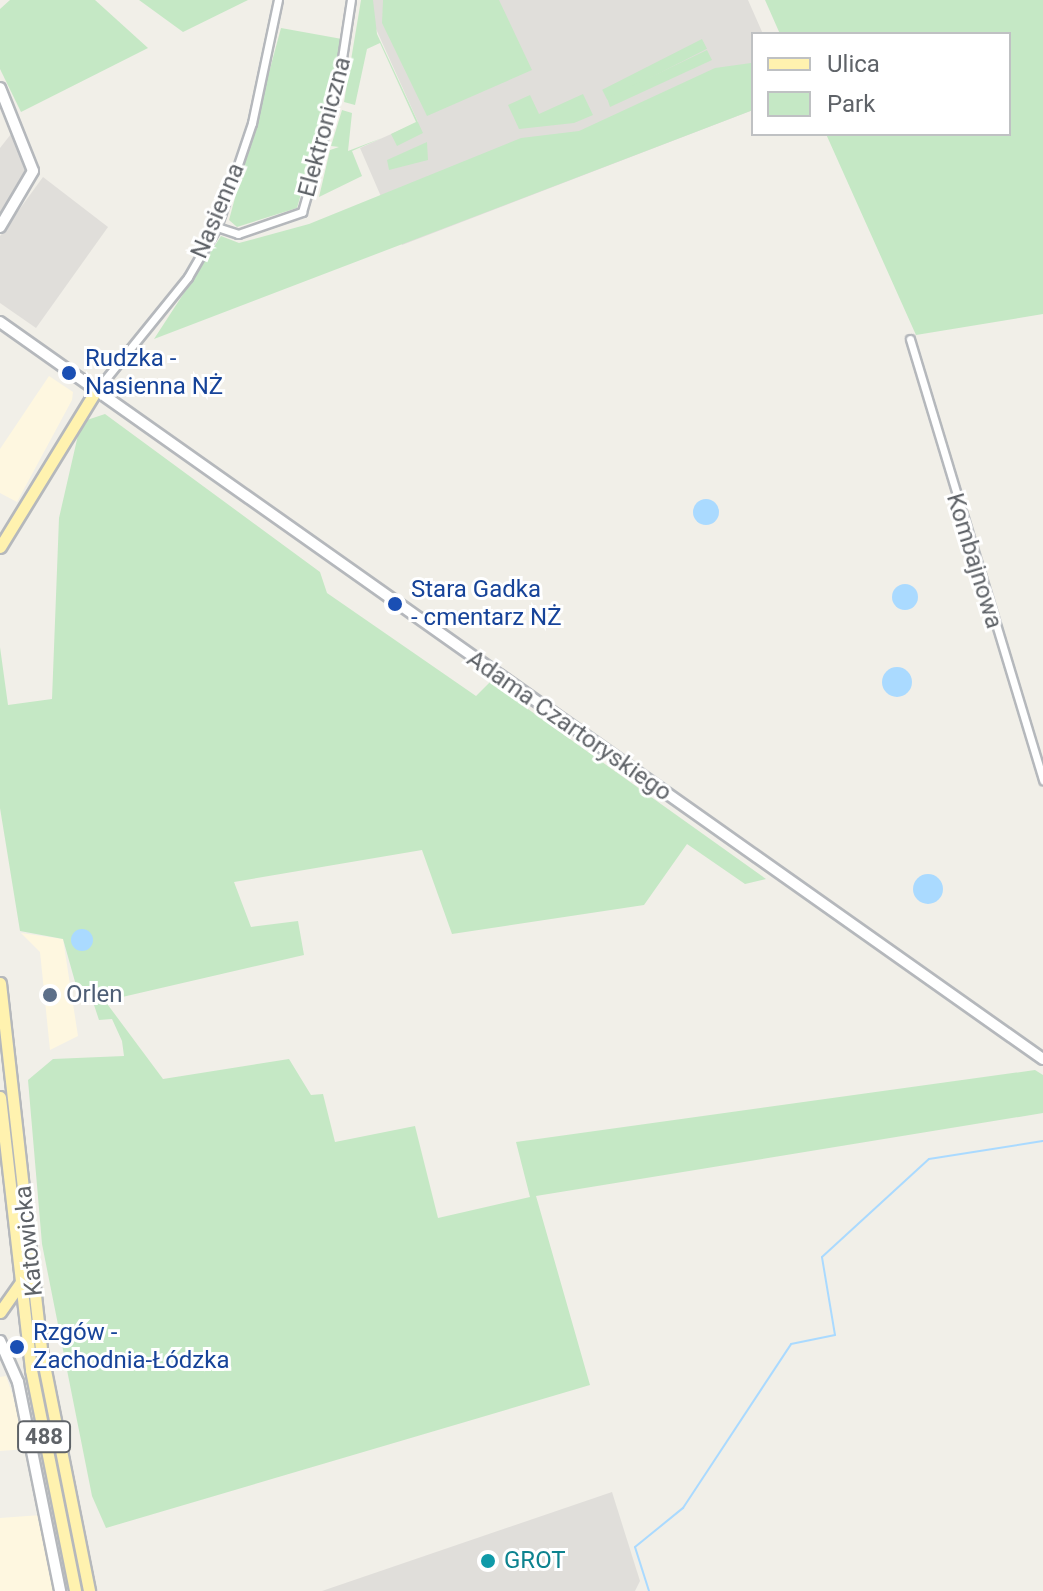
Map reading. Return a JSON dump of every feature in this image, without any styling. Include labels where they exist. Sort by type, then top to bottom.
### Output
[{"type":"main road","points":[[0,547],[95,392]]},
{"type":"main road","name":"Katowicka","points":[[0,983],[42,1355],[89,1591]]},
{"type":"main road","name":"Katowicka","points":[[0,1097],[20,1282],[75,1591]]},
{"type":"main road","points":[[0,1312],[20,1282]]},
{"type":"street","name":"Nasienna","points":[[95,392],[188,277],[217,227],[252,123],[278,0]]},
{"type":"street","name":"Elektroniczna","points":[[217,227],[238,234],[302,212],[337,91],[351,0]]},
{"type":"street","points":[[0,88],[33,171],[0,227]]},
{"type":"street","name":"Adama Czartoryskiego","points":[[0,322],[1043,1059]]},
{"type":"street","name":"Kombajnowa","points":[[910,339],[1043,780]]},
{"type":"street","points":[[0,1341],[18,1382],[60,1591]]},
{"type":"shaded area","points":[[363,0],[748,0],[762,32],[751,32],[751,111],[402,245],[360,148],[418,122]]},
{"type":"shaded area","points":[[15,129],[29,170],[0,221],[0,148]]},
{"type":"shaded area","points":[[43,177],[108,227],[36,328],[0,303],[0,236]]},
{"type":"shaded area","points":[[49,376],[73,392],[72,400],[17,502],[0,493],[0,449]]},
{"type":"shaded area","points":[[21,933],[63,939],[78,1036],[50,1050],[40,952]]},
{"type":"shaded area","points":[[6,1376],[27,1449],[0,1451],[0,1377]]},
{"type":"shaded area","points":[[612,1492],[640,1581],[635,1591],[322,1591]]},
{"type":"shaded area","points":[[41,1515],[54,1591],[0,1591],[0,1518]]},
{"type":"green space","points":[[10,0],[95,0],[148,48],[21,112],[0,69],[0,9]]},
{"type":"green space","points":[[139,0],[248,0],[183,32]]},
{"type":"green space","points":[[361,0],[373,0],[377,34],[423,133],[397,146],[391,134],[416,122],[380,43],[367,49],[355,105],[344,102]]},
{"type":"green space","points":[[383,0],[499,0],[532,70],[427,116],[382,23]]},
{"type":"green space","points":[[765,0],[1043,0],[1043,314],[916,335],[827,136],[1011,136],[1011,32],[779,32]]},
{"type":"green space","points":[[281,28],[342,39],[333,81],[297,208],[237,227],[229,220]]},
{"type":"green space","points":[[702,39],[707,49],[607,100],[602,90]]},
{"type":"green space","points":[[707,50],[712,60],[610,107],[607,98]]},
{"type":"green space","points":[[751,63],[751,111],[154,339],[221,236],[239,243],[309,224],[521,138],[579,131],[715,68]]},
{"type":"green space","points":[[583,94],[593,115],[574,123],[519,129],[508,105],[530,95],[539,114]]},
{"type":"green space","points":[[342,110],[352,113],[348,151],[382,138],[352,151],[362,176],[319,197],[330,150],[339,147],[331,146]]},
{"type":"green space","points":[[427,142],[428,160],[389,170],[387,160]]},
{"type":"green space","points":[[105,414],[320,572],[327,593],[476,696],[490,682],[766,879],[745,884],[687,844],[644,905],[452,934],[422,850],[234,882],[251,927],[298,921],[304,955],[105,1001],[163,1079],[289,1059],[311,1095],[323,1094],[335,1142],[415,1126],[438,1218],[530,1197],[516,1142],[1035,1070],[1043,1075],[1043,1113],[536,1196],[590,1385],[106,1528],[92,1496],[42,1244],[28,1080],[53,1059],[124,1056],[122,1041],[112,1019],[99,1020],[91,996],[79,996],[63,939],[20,931],[0,808],[0,647],[8,705],[52,699],[59,518],[81,422]]},
{"type":"water","points":[[706,499],[715,503],[719,512],[715,521],[706,525],[697,521],[693,512],[697,503]]},
{"type":"water","points":[[905,584],[914,588],[918,597],[914,606],[905,610],[896,606],[892,597],[896,588]]},
{"type":"water","points":[[897,667],[908,671],[912,682],[908,693],[897,697],[886,693],[882,682],[886,671]]},
{"type":"water","points":[[928,874],[939,878],[943,889],[939,900],[928,904],[917,900],[913,889],[917,878]]},
{"type":"water","points":[[78,929],[86,929],[93,940],[86,951],[78,951],[71,944],[71,936]]},
{"type":"waterway","points":[[649,1591],[635,1547],[683,1508],[791,1344],[835,1335],[822,1257],[929,1159],[1043,1141]]},
{"type":"place","name":"Rudzka - Nasienna NŻ","points":[[69,373]]},
{"type":"place","name":"Stara Gadka - cmentarz NŻ","points":[[395,604]]},
{"type":"place","name":"Orlen","points":[[50,995]]},
{"type":"place","name":"Rzgów - Zachodnia-Łódzka","points":[[17,1347]]},
{"type":"place","name":"GROT","points":[[488,1561]]}]
